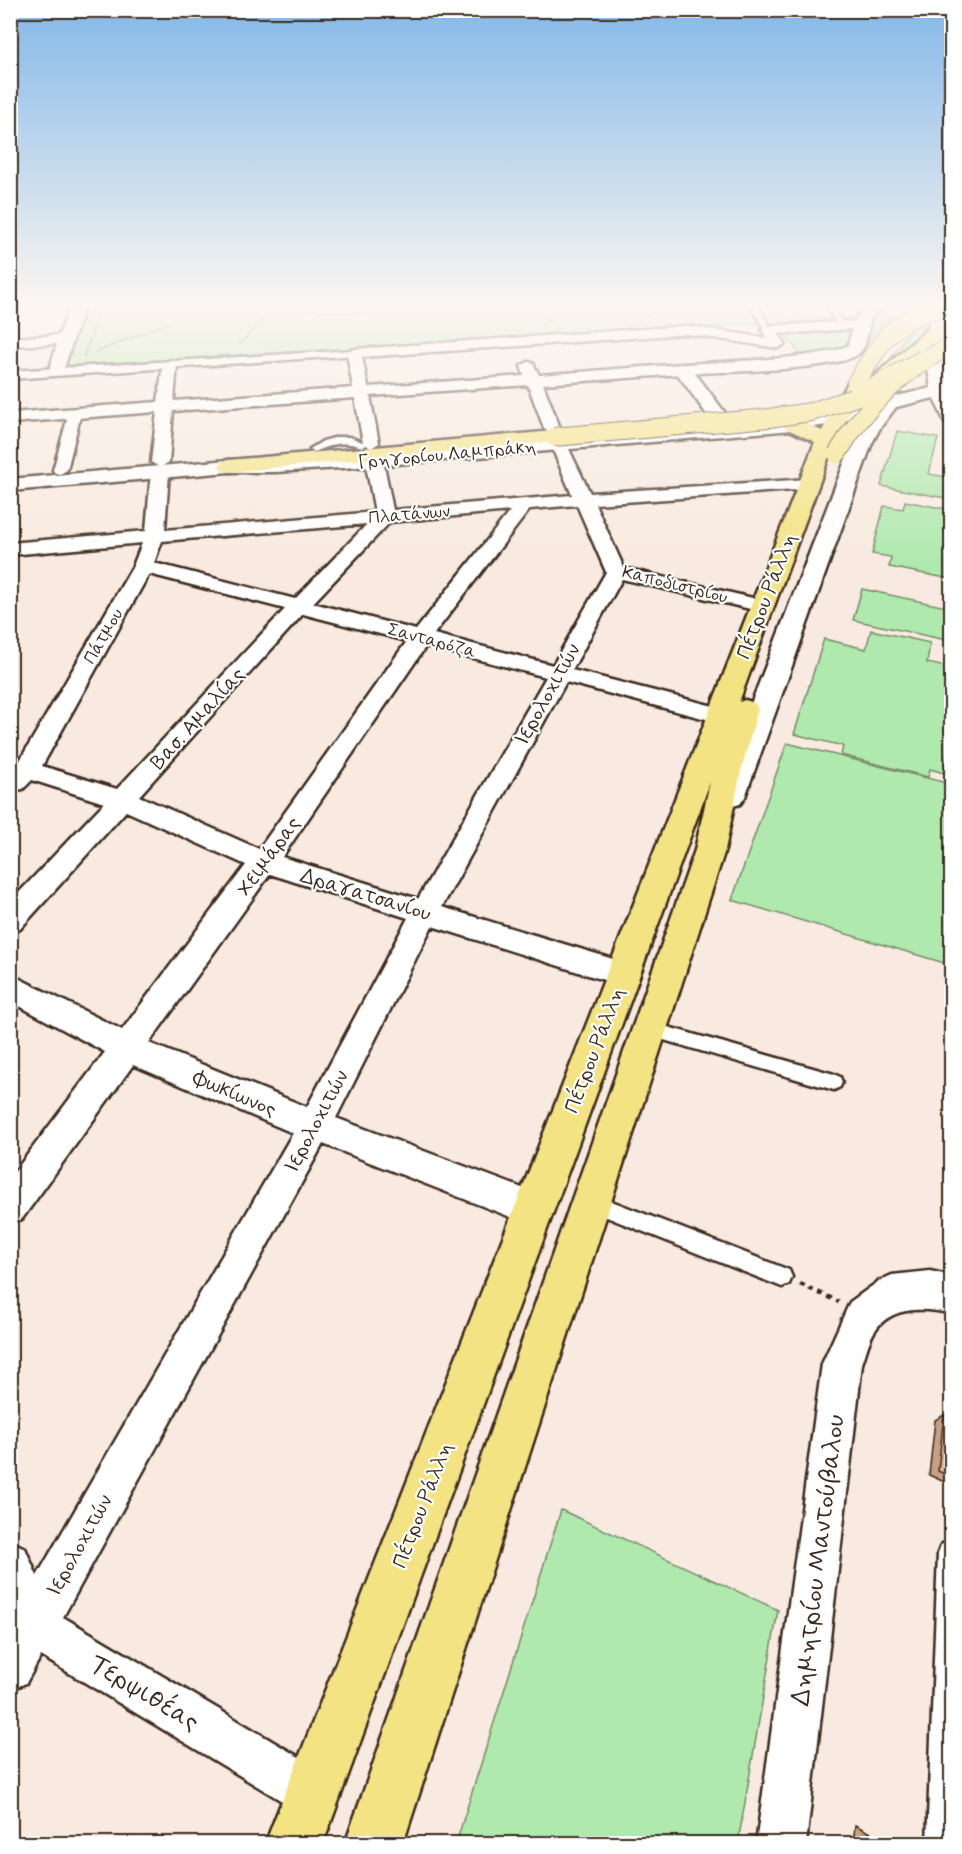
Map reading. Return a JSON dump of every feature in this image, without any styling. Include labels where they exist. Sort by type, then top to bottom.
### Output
[{"type":"main road","points":[[699,391],[728,430]]},
{"type":"main road","name":"Γρηγορίου Λαμπράκη","points":[[555,437],[716,414],[813,404],[842,395],[848,391]]},
{"type":"main road","name":"Πέτρου Ράλλη","points":[[294,1844],[809,484],[826,440],[853,391]]},
{"type":"main road","points":[[229,466],[769,418],[811,412],[856,397],[867,391]]},
{"type":"main road","points":[[840,416],[872,391]]},
{"type":"main road","name":"Πέτρου Ράλλη","points":[[710,850],[741,719],[837,454],[845,439],[871,405],[887,391]]},
{"type":"main road","name":"Γρηγορίου Λαμπράκη","points":[[13,483],[314,448],[369,449],[555,437],[728,430],[792,424],[840,416],[940,391]]},
{"type":"main road","points":[[946,391],[951,421]]},
{"type":"main road","points":[[889,404],[907,403],[921,406],[951,421]]},
{"type":"main road","name":"Πέτρου Ράλλη","points":[[374,1844],[710,850],[862,443],[871,426],[889,404]]},
{"type":"main road","points":[[792,424],[826,440]]},
{"type":"main road","name":"Γρηγορίου Λαμπράκη","points":[[13,483],[60,470],[291,466],[369,449]]},
{"type":"street","name":"Πάτμου","points":[[16,776],[143,566],[155,536],[168,391]]},
{"type":"street","points":[[10,418],[396,391]]},
{"type":"street","name":"Καποδιστρίου","points":[[538,391],[555,437],[585,499],[616,572],[763,606]]},
{"type":"street","points":[[360,393],[369,449],[385,516]]},
{"type":"street","points":[[60,470],[75,413]]},
{"type":"street","name":"Πλατάνων","points":[[10,549],[585,499],[809,484]]},
{"type":"street","name":"Χειμάρας","points":[[10,1207],[264,862],[421,637],[524,505]]},
{"type":"street","name":"Βασ. Αμαλίας","points":[[10,921],[124,800],[299,605],[385,516]]},
{"type":"street","name":"Σανταρόζα","points":[[143,566],[721,715]]},
{"type":"street","name":"Ιερολοχιτών","points":[[10,1667],[315,1126],[425,912],[616,572]]},
{"type":"street","name":"Δραγατσανίου","points":[[16,776],[124,800],[264,862],[623,974]]},
{"type":"street","name":"Φωκίωνος","points":[[10,986],[127,1048],[315,1126],[534,1209]]},
{"type":"street","name":"Δημητρίου Μαντούβαλου","points":[[782,1844],[842,1364],[863,1315],[892,1294],[930,1290],[951,1295]]},
{"type":"street","points":[[10,1563],[34,1626]]},
{"type":"street","name":"Τερψιθέας","points":[[34,1626],[314,1793]]},
{"type":"lane","points":[[650,1029],[834,1082]]},
{"type":"lane","points":[[591,1202],[782,1277]]},
{"type":"lane","points":[[940,1844],[949,1553],[951,1550]]},
{"type":"green space","points":[[897,431],[938,438],[929,474],[951,478],[951,499],[881,486]]},
{"type":"green space","points":[[905,501],[951,510],[951,579],[889,567],[891,557],[872,554],[884,506],[903,509]]},
{"type":"green space","points":[[862,589],[951,608],[951,641],[853,620]]},
{"type":"green space","points":[[871,630],[930,643],[927,663],[951,668],[951,727],[944,773],[930,769],[928,777],[841,755],[843,746],[794,734],[824,639],[866,649]]},
{"type":"green space","points":[[787,743],[951,784],[951,965],[732,900]]},
{"type":"green space","points":[[561,1510],[778,1610],[738,1843],[456,1843]]},
{"type":"building","points":[[944,1415],[951,1418],[951,1477],[938,1471]]},
{"type":"building","points":[[869,1832],[892,1844],[868,1844]]}]
